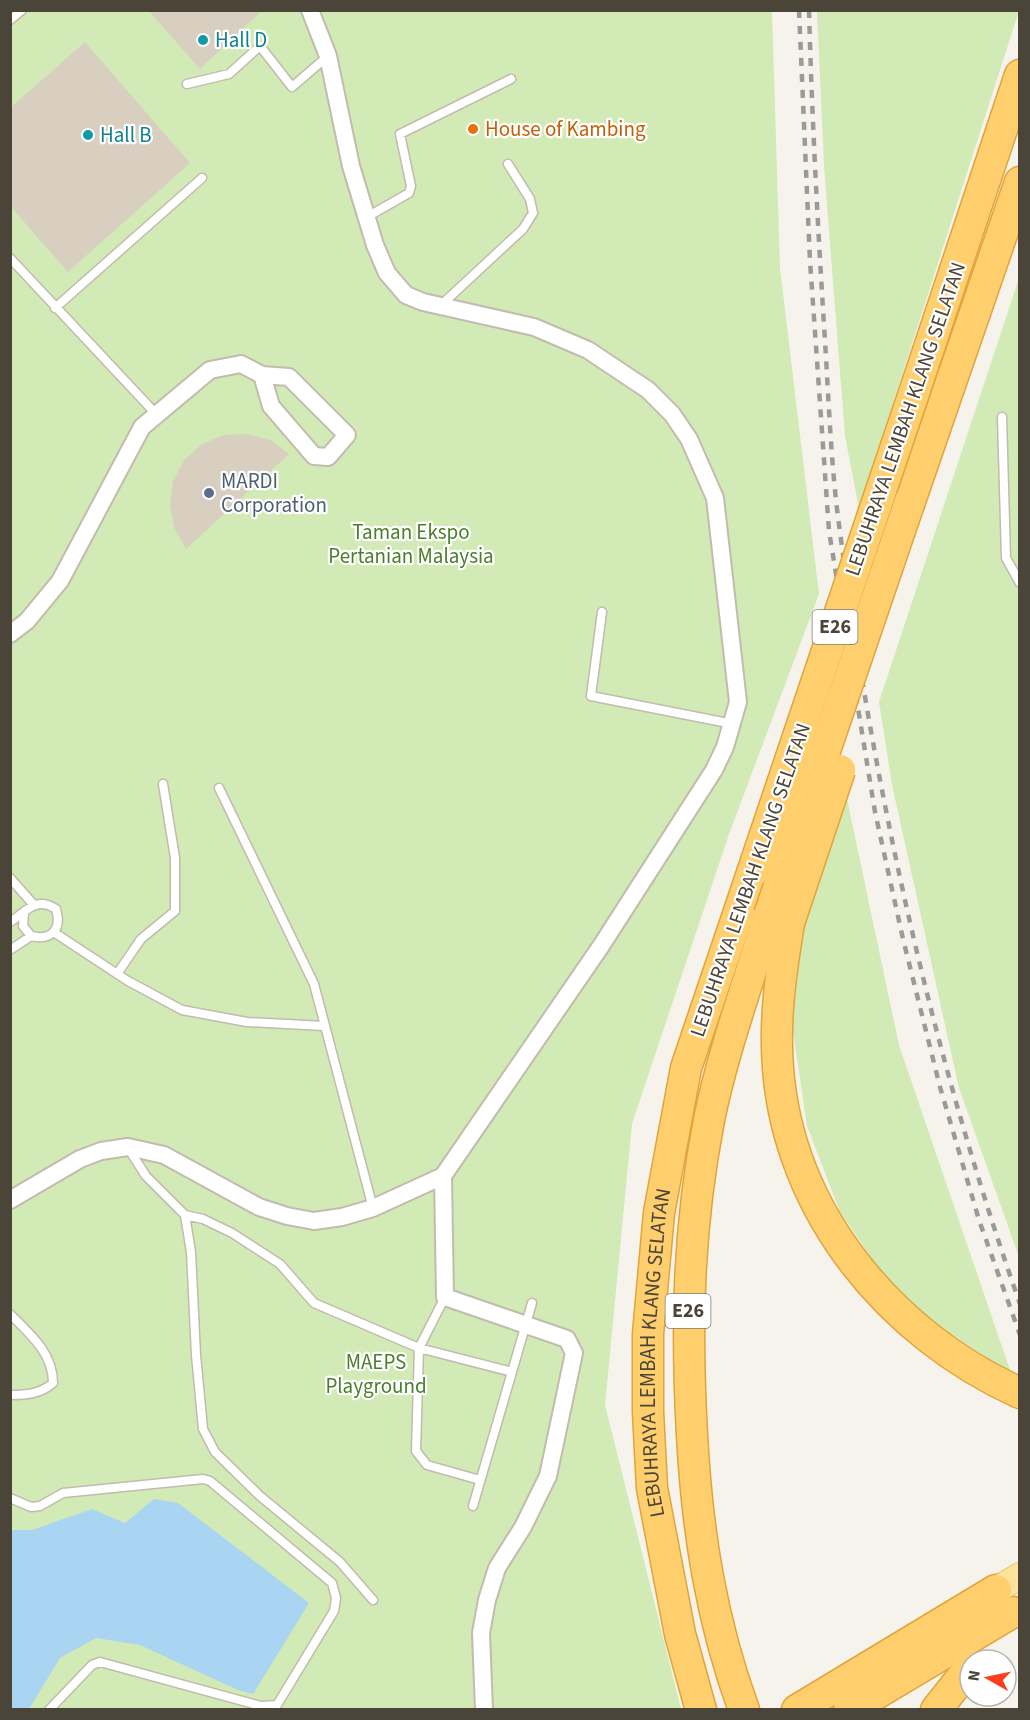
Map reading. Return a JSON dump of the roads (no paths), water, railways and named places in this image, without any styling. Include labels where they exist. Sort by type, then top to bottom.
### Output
[{"type":"highway","name":"LEBUHRAYA LEMBAH KLANG SELATAN","points":[[701,1710],[680,1634],[652,1488],[648,1413],[648,1334],[659,1214],[686,1068],[1020,75]]},
{"type":"highway","name":"LEBUHRAYA LEMBAH KLANG SELATAN","points":[[744,1710],[728,1666],[698,1528],[688,1374],[689,1255],[693,1216],[714,1102],[779,919],[918,504],[946,396],[1020,182]]},
{"type":"highway","points":[[779,919],[778,1070],[794,1155],[817,1205],[871,1286],[940,1348],[1007,1387]]},
{"type":"highway","points":[[982,1648],[1012,1597]]},
{"type":"highway","points":[[809,1703],[1012,1597]]},
{"type":"highway","points":[[849,1710],[1012,1597]]},
{"type":"highway","points":[[936,1710],[958,1682]]},
{"type":"street","points":[[10,1200],[81,1159],[101,1151],[128,1147],[164,1155],[259,1207],[287,1216],[314,1221],[342,1217],[373,1208],[443,1176],[614,927],[714,770],[733,724],[738,702],[736,669],[714,498],[689,439],[672,414],[648,390],[588,350],[534,327],[439,306],[406,295],[387,273],[367,217],[351,166],[328,56],[310,10]]},
{"type":"street","points":[[10,634],[27,621],[60,581],[142,427],[210,370],[242,363],[262,375],[289,377],[348,435],[328,457],[314,456],[271,406],[262,375]]},
{"type":"street","points":[[443,1176],[445,1297],[567,1339],[574,1353],[548,1476],[523,1527],[498,1568],[487,1600],[481,1634],[484,1710]]},
{"type":"lane","points":[[10,20],[22,10]]},
{"type":"lane","points":[[187,84],[229,74],[260,46],[292,87],[328,56]]},
{"type":"lane","points":[[367,217],[409,193],[411,186],[400,134],[510,79]]},
{"type":"lane","points":[[439,306],[523,229],[533,213],[530,199],[508,164]]},
{"type":"lane","points":[[55,308],[202,178]]},
{"type":"lane","points":[[10,258],[157,415]]},
{"type":"lane","points":[[1002,417],[1006,558],[1020,583]]},
{"type":"lane","points":[[602,612],[591,696],[733,724]]},
{"type":"lane","points":[[117,974],[141,939],[175,911],[175,858],[164,784]]},
{"type":"lane","points":[[219,788],[280,916],[302,955],[314,984],[373,1208]]},
{"type":"lane","points":[[10,878],[33,904]]},
{"type":"lane","points":[[10,922],[33,904],[45,902],[56,909],[59,921],[55,933],[43,939],[31,936],[23,926],[24,913]]},
{"type":"lane","points":[[55,933],[117,974],[182,1010],[248,1022],[324,1026]]},
{"type":"lane","points":[[10,950],[31,936]]},
{"type":"lane","points":[[128,1147],[146,1176],[186,1215],[203,1219],[232,1233],[280,1264],[314,1303],[324,1309],[419,1348],[512,1372]]},
{"type":"lane","points":[[186,1215],[191,1252],[196,1355],[203,1429],[215,1452],[260,1496],[340,1562],[373,1600]]},
{"type":"lane","points":[[445,1297],[419,1348],[416,1451],[427,1465],[480,1480]]},
{"type":"lane","points":[[473,1506],[532,1303]]},
{"type":"lane","points":[[10,1314],[45,1352],[53,1372],[53,1383],[46,1389],[28,1395],[10,1395]]},
{"type":"lane","points":[[10,1498],[31,1507],[40,1506],[63,1493],[203,1479],[210,1481],[332,1583],[336,1598],[334,1611],[277,1705],[261,1706],[100,1662],[92,1665],[49,1710]]},
{"type":"water","points":[[154,1499],[178,1503],[309,1603],[253,1694],[238,1690],[140,1645],[96,1638],[60,1658],[29,1709],[11,1709],[11,1530],[32,1530],[92,1509],[125,1523]]},
{"type":"railway","points":[[799,10],[810,261],[829,531],[875,812],[903,939],[940,1087],[979,1220],[1020,1335]]},
{"type":"railway","points":[[809,10],[832,460],[854,630],[889,826],[910,923],[960,1115],[988,1210],[1020,1304]]},
{"type":"place","name":"Hall D","points":[[203,40]]},
{"type":"place","name":"House of Kambing","points":[[473,129]]},
{"type":"place","name":"Hall B","points":[[88,135]]},
{"type":"place","name":"MARDI Corporation","points":[[209,493]]},
{"type":"park label","name":"Taman Ekspo Pertanian Malaysia","points":[[411,544]]},
{"type":"park label","name":"MAEPS Playground","points":[[376,1374]]}]
